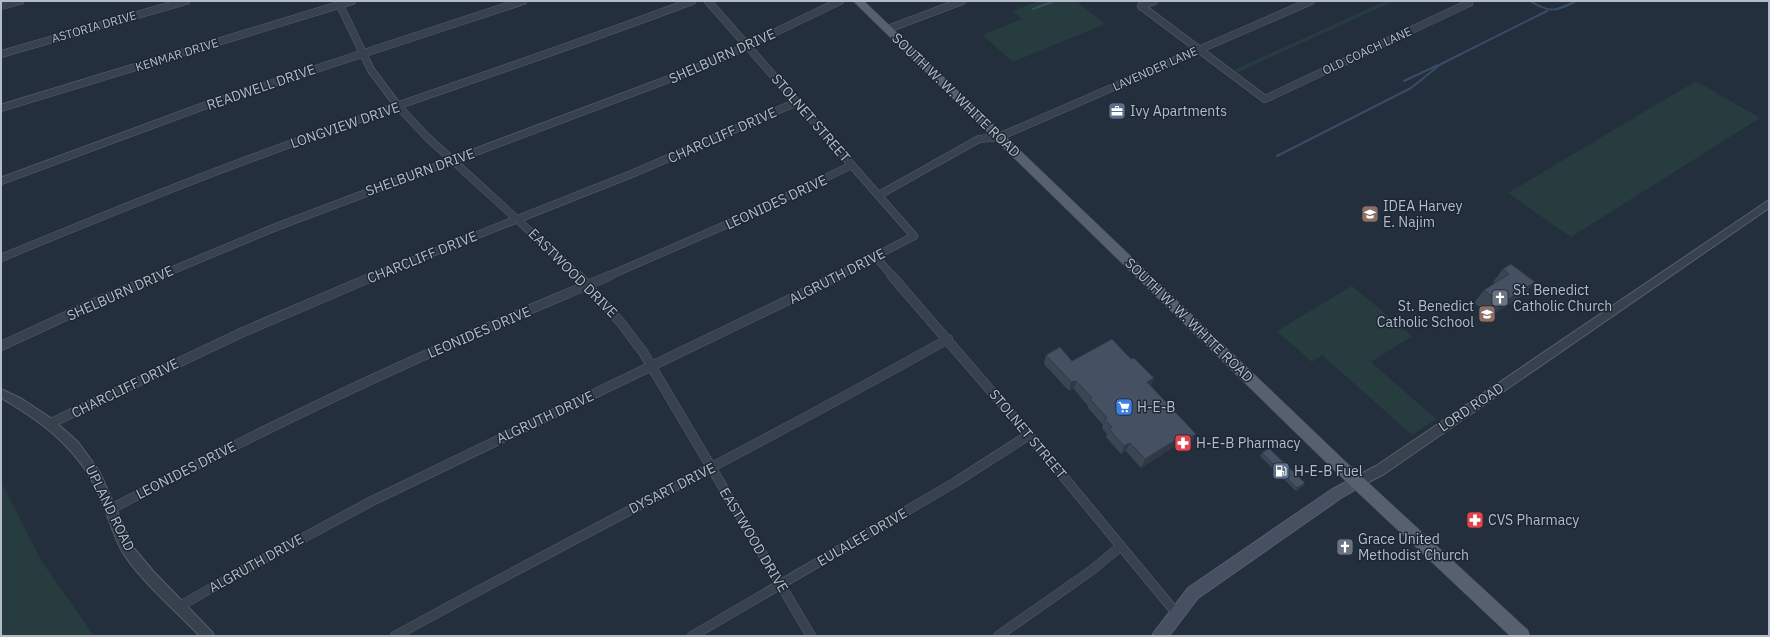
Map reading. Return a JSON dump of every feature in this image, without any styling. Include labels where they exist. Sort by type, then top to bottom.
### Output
[{"type":"main road","name":"SOUTH W. W. WHITE ROAD","points":[[858,1],[1517,635]]},
{"type":"main road","name":"LORD ROAD","points":[[1160,636],[1193,594],[1203,586],[1336,494],[1357,482]]},
{"type":"street","points":[[1,6],[20,1]]},
{"type":"street","name":"ASTORIA DRIVE","points":[[1,54],[186,1]]},
{"type":"street","name":"KENMAR DRIVE","points":[[1,108],[339,3],[352,1]]},
{"type":"street","name":"READWELL DRIVE","points":[[1,181],[212,103],[523,1]]},
{"type":"street","name":"LONGVIEW DRIVE","points":[[1,258],[199,178],[398,106],[562,50],[692,1]]},
{"type":"street","name":"STOLNET STREET","points":[[708,1],[914,236]]},
{"type":"street","name":"SHELBURN DRIVE","points":[[1,346],[166,272],[276,227],[648,88],[748,46],[840,1]]},
{"type":"street","points":[[888,29],[962,1]]},
{"type":"street","points":[[1154,1],[1141,6],[1199,50]]},
{"type":"street","name":"LAVENDER LANE","points":[[999,137],[1311,1]]},
{"type":"street","name":"OLD COACH LANE","points":[[1199,50],[1265,99],[1467,2]]},
{"type":"street","name":"EASTWOOD DRIVE","points":[[339,3],[362,53],[376,78],[398,106],[453,160],[518,218],[588,285],[621,323],[652,366],[811,636]]},
{"type":"street","name":"CHARCLIFF DRIVE","points":[[51,423],[128,385],[239,334],[358,283],[712,140],[797,102]]},
{"type":"street","points":[[879,195],[979,139],[999,137]]},
{"type":"street","name":"LEONIDES DRIVE","points":[[111,509],[203,460],[420,357],[776,202],[852,165]]},
{"type":"street","name":"LORD ROAD","points":[[1357,482],[1380,470],[1769,203]]},
{"type":"street","name":"ALGRUTH DRIVE","points":[[180,606],[321,527],[394,490],[876,257],[914,236]]},
{"type":"street","name":"STOLNET STREET","points":[[876,257],[1029,435],[1177,614]]},
{"type":"street","name":"DYSART DRIVE","points":[[395,636],[520,567],[711,468],[901,366],[948,339]]},
{"type":"street","name":"UPLAND ROAD","points":[[1,393],[37,413],[51,423],[83,455],[97,478],[111,509],[117,527],[129,551],[143,568],[208,636]]},
{"type":"street","name":"EULALEE DRIVE","points":[[692,636],[954,483],[1029,435]]},
{"type":"street","points":[[998,636],[1092,570],[1121,546]]},
{"type":"green space","points":[[1039,1],[1076,1],[1105,24],[1013,62],[982,35],[1022,19],[1013,11]]},
{"type":"green space","points":[[1386,1],[1394,1],[1238,72],[1234,70]]},
{"type":"green space","points":[[1696,81],[1760,118],[1571,237],[1508,193]]},
{"type":"green space","points":[[1352,286],[1412,336],[1371,362],[1436,419],[1412,435],[1322,355],[1312,362],[1277,331]]},
{"type":"green space","points":[[1,482],[42,562],[94,636],[1,636]]},
{"type":"building","points":[[1511,264],[1535,282],[1501,304],[1484,290],[1509,274],[1503,269]]},
{"type":"building","name":"H-E-B","points":[[1112,339],[1131,359],[1134,358],[1154,378],[1147,382],[1196,434],[1183,442],[1179,438],[1145,459],[1130,443],[1124,446],[1109,429],[1112,427],[1104,419],[1107,418],[1090,399],[1092,398],[1076,381],[1071,382],[1046,355],[1060,347],[1072,361]]},
{"type":"building","points":[[1269,448],[1305,483],[1297,488],[1262,453]]},
{"type":"waterway","points":[[1033,9],[1054,1]]},
{"type":"waterway","points":[[1530,1],[1543,8],[1553,10],[1576,1]]},
{"type":"waterway","points":[[1277,156],[1411,88],[1441,64],[1547,11]]},
{"type":"waterway","points":[[1404,81],[1438,65]]},
{"type":"place","name":"Ivy Apartments","points":[[1117,111]]},
{"type":"place","name":"IDEA Harvey E. Najim","points":[[1370,214]]},
{"type":"place","name":"St. Benedict Catholic Church","points":[[1500,298]]},
{"type":"place","name":"St. Benedict Catholic School","points":[[1487,314]]},
{"type":"place","name":"H-E-B","points":[[1124,407]]},
{"type":"place","name":"H-E-B Pharmacy","points":[[1183,443]]},
{"type":"place","name":"H-E-B Fuel","points":[[1281,471]]},
{"type":"place","name":"CVS Pharmacy","points":[[1475,520]]},
{"type":"place","name":"Grace United Methodist Church","points":[[1345,547]]}]
